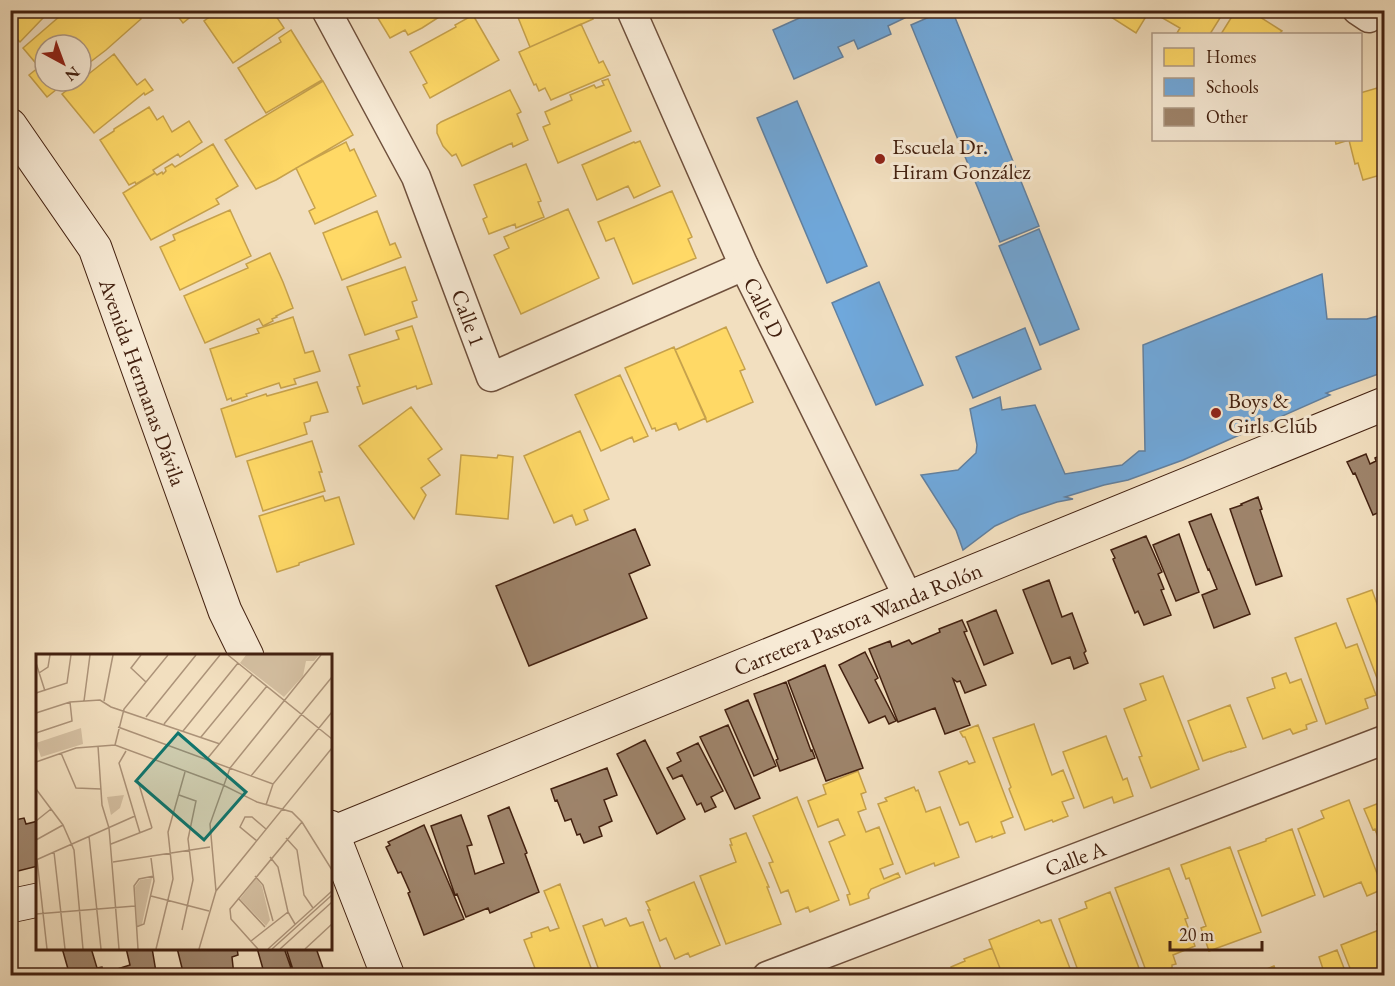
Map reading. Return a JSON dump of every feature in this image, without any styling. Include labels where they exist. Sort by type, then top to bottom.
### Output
[{"type":"street","name":"Calle 1","points":[[326,10],[416,177],[491,377],[744,266]]},
{"type":"street","name":"Calle D","points":[[631,10],[744,266],[909,599]]},
{"type":"street","name":"Avenida Hermanas Dávila","points":[[10,125],[95,248],[225,611],[246,654]]},
{"type":"street","name":"Carretera Pastora Wanda Rolón","points":[[332,831],[909,599],[1384,404]]},
{"type":"street","name":"Calle A","points":[[777,973],[1384,740]]},
{"type":"street","points":[[332,834],[388,975]]},
{"type":"street","points":[[10,906],[36,900]]},
{"type":"building: Homes","points":[[10,10],[35,10],[43,18],[20,42],[10,32]]},
{"type":"building: Homes","points":[[67,10],[134,10],[141,19],[93,60],[93,33],[40,33]]},
{"type":"building: Homes","points":[[173,10],[199,10],[183,23]]},
{"type":"building: Homes","points":[[219,10],[272,10],[284,28],[233,63],[204,21]]},
{"type":"building: Homes","points":[[373,10],[450,10],[408,35],[405,30],[390,38]]},
{"type":"building: Homes","points":[[515,10],[589,10],[593,19],[530,47]]},
{"type":"building: Homes","points":[[1100,10],[1150,10],[1136,33]]},
{"type":"building: Homes","points":[[1163,10],[1225,10],[1211,33],[1177,33],[1180,28],[1159,16]]},
{"type":"building: Homes","points":[[1236,10],[1256,10],[1255,14],[1282,31],[1280,33],[1222,33]]},
{"type":"building: Homes","points":[[473,15],[499,60],[430,98],[423,85],[427,83],[410,52]]},
{"type":"building: Homes","points":[[581,24],[599,63],[603,61],[610,75],[551,100],[545,88],[539,91],[536,84],[534,85],[519,52]]},
{"type":"building: Homes","points":[[291,30],[322,80],[266,113],[238,68],[281,42],[279,38]]},
{"type":"building: Homes","points":[[33,39],[33,60],[23,48]]},
{"type":"building: Homes","points":[[114,54],[137,85],[145,79],[153,90],[145,95],[144,93],[94,133],[62,94],[93,93],[93,71]]},
{"type":"building: Homes","points":[[608,79],[631,131],[558,163],[543,127],[550,124],[545,112],[572,100],[570,95],[594,85],[596,88],[604,85],[602,81]]},
{"type":"building: Homes","points":[[323,81],[353,135],[276,180],[256,189],[225,140]]},
{"type":"building: Homes","points":[[1384,86],[1384,174],[1363,180],[1358,163],[1355,164],[1349,141],[1362,141],[1362,92]]},
{"type":"building: Homes","points":[[510,90],[521,112],[517,114],[528,140],[513,147],[512,143],[462,166],[456,154],[452,156],[443,146],[437,133],[437,125]]},
{"type":"building: Homes","points":[[149,107],[157,120],[163,116],[172,132],[189,121],[202,142],[180,157],[178,154],[153,170],[155,173],[136,184],[135,182],[129,185],[100,140]]},
{"type":"building: Homes","points":[[640,141],[660,186],[634,198],[628,186],[597,200],[582,165]]},
{"type":"building: Homes","points":[[346,142],[350,151],[354,149],[376,196],[315,224],[309,211],[315,208],[296,168]]},
{"type":"building: Homes","points":[[213,144],[238,186],[216,199],[219,204],[151,240],[123,193],[155,173],[157,175],[162,172],[163,174],[166,171],[165,168],[172,164],[175,167]]},
{"type":"building: Homes","points":[[526,164],[541,201],[538,202],[544,217],[516,228],[515,224],[489,234],[483,219],[487,217],[474,185]]},
{"type":"building: Homes","points":[[672,191],[692,237],[688,239],[696,258],[633,284],[614,238],[606,241],[598,222]]},
{"type":"building: Homes","points":[[568,209],[599,278],[521,314],[494,255],[509,248],[504,237]]},
{"type":"building: Homes","points":[[230,210],[251,256],[180,290],[160,247],[175,240],[173,235]]},
{"type":"building: Homes","points":[[377,211],[390,245],[395,243],[401,257],[342,280],[323,233]]},
{"type":"building: Homes","points":[[270,253],[293,308],[276,316],[272,319],[273,321],[263,326],[259,319],[205,343],[184,296],[248,268],[246,264]]},
{"type":"building: Homes","points":[[405,267],[417,300],[412,302],[417,317],[365,335],[347,287]]},
{"type":"building: Homes","points":[[293,317],[305,353],[313,351],[320,371],[294,379],[296,384],[281,388],[279,383],[232,401],[231,398],[227,400],[210,349],[259,333],[257,329]]},
{"type":"building: Homes","points":[[412,326],[432,384],[417,389],[416,386],[363,404],[357,387],[360,386],[349,355],[399,339],[396,331]]},
{"type":"building: Homes","points":[[726,327],[745,369],[740,371],[753,402],[707,422],[675,350]]},
{"type":"building: Homes","points":[[674,347],[706,418],[679,430],[676,423],[656,431],[655,428],[652,429],[625,368]]},
{"type":"building: Homes","points":[[620,375],[648,436],[634,442],[632,437],[601,451],[575,395]]},
{"type":"building: Homes","points":[[317,382],[328,412],[311,416],[310,421],[304,423],[307,434],[236,457],[221,409],[266,394],[267,396]]},
{"type":"building: Homes","points":[[411,407],[442,449],[428,459],[440,475],[421,488],[426,495],[414,519],[359,446]]},
{"type":"building: Homes","points":[[580,431],[609,499],[584,510],[588,520],[576,525],[572,515],[554,523],[524,456]]},
{"type":"building: Homes","points":[[312,441],[322,472],[319,472],[325,491],[263,511],[247,461]]},
{"type":"building: Homes","points":[[461,455],[513,457],[508,519],[456,514]]},
{"type":"building: Homes","points":[[323,496],[325,501],[339,497],[354,544],[277,572],[259,516]]},
{"type":"building: Homes","points":[[1372,590],[1384,623],[1383,694],[1347,599]]},
{"type":"building: Homes","points":[[1336,623],[1346,648],[1357,644],[1376,695],[1365,699],[1368,708],[1326,724],[1295,638]]},
{"type":"building: Homes","points":[[1286,673],[1290,683],[1301,679],[1317,721],[1306,725],[1307,729],[1293,734],[1290,729],[1263,739],[1247,698],[1275,688],[1272,678]]},
{"type":"building: Homes","points":[[1163,676],[1199,769],[1151,788],[1139,757],[1142,756],[1124,709],[1146,700],[1140,684]]},
{"type":"building: Homes","points":[[1230,705],[1246,747],[1203,761],[1188,721]]},
{"type":"building: Homes","points":[[1034,724],[1052,775],[1063,770],[1074,798],[1062,802],[1068,816],[1025,830],[993,738]]},
{"type":"building: Homes","points":[[978,725],[1013,817],[1001,822],[1005,833],[976,842],[968,822],[960,825],[939,772],[967,761],[969,764],[975,762],[965,737],[960,732]]},
{"type":"building: Homes","points":[[1106,736],[1123,780],[1127,778],[1133,796],[1114,803],[1112,797],[1084,808],[1063,752]]},
{"type":"building: Homes","points":[[858,771],[866,792],[861,794],[866,809],[858,812],[866,832],[879,827],[893,864],[880,869],[884,879],[898,873],[900,877],[871,889],[868,894],[869,898],[850,905],[847,895],[850,894],[829,842],[845,835],[838,819],[818,827],[808,801],[826,794],[823,785]]},
{"type":"building: Homes","points":[[914,787],[916,791],[918,790],[926,812],[940,807],[959,857],[935,866],[934,863],[906,874],[878,804],[887,801],[885,798]]},
{"type":"building: Homes","points":[[797,797],[839,900],[810,912],[808,907],[796,912],[788,890],[781,893],[769,863],[773,862],[753,816]]},
{"type":"building: Homes","points":[[1349,800],[1383,889],[1367,896],[1361,882],[1324,897],[1298,829],[1324,818],[1321,811]]},
{"type":"building: Homes","points":[[1384,801],[1384,854],[1375,829],[1373,830],[1364,809]]},
{"type":"building: Homes","points":[[1292,829],[1315,895],[1262,916],[1238,851]]},
{"type":"building: Homes","points":[[746,833],[769,887],[767,887],[781,924],[726,944],[700,876],[736,862],[730,839]]},
{"type":"building: Homes","points":[[1230,847],[1261,932],[1209,951],[1201,928],[1206,926],[1189,878],[1186,879],[1181,865]]},
{"type":"building: Homes","points":[[1169,868],[1188,918],[1185,919],[1195,946],[1173,955],[1176,964],[1172,965],[1172,968],[1148,976],[1115,888]]},
{"type":"building: Homes","points":[[694,882],[720,945],[690,957],[688,953],[675,959],[666,938],[660,941],[646,902]]},
{"type":"building: Homes","points":[[560,884],[594,976],[538,976],[524,940],[532,937],[531,933],[548,927],[550,931],[559,928],[544,891]]},
{"type":"building: Homes","points":[[1110,892],[1142,976],[1080,976],[1059,919],[1087,908],[1085,902]]},
{"type":"building: Homes","points":[[626,918],[630,926],[643,922],[663,974],[601,976],[583,926],[602,919],[605,926]]},
{"type":"building: Homes","points":[[1039,920],[1041,923],[1051,920],[1073,976],[1003,976],[989,940]]},
{"type":"building: Homes","points":[[1384,921],[1384,976],[1353,976],[1341,945],[1379,930],[1377,924]]},
{"type":"building: Homes","points":[[992,948],[1003,976],[954,976],[951,967]]},
{"type":"building: Homes","points":[[1337,950],[1347,976],[1307,976],[1323,969],[1319,957]]},
{"type":"building: Homes","points":[[1274,966],[1278,976],[1250,976]]},
{"type":"building: Schools","points":[[817,10],[906,10],[909,16],[888,26],[891,34],[858,49],[854,40],[838,47],[843,57],[794,79],[773,30]]},
{"type":"building: Schools","points":[[945,10],[952,10],[1039,226],[1000,242],[911,25]]},
{"type":"building: Schools","points":[[797,101],[867,266],[827,283],[757,118]]},
{"type":"building: Schools","points":[[1039,229],[1079,329],[1040,345],[999,246]]},
{"type":"building: Schools","name":"Boys & Girls Club","points":[[1322,274],[1327,319],[1367,319],[1384,314],[1384,372],[1326,393],[1330,395],[1183,460],[1128,480],[1065,497],[1073,499],[1019,515],[995,526],[963,550],[956,530],[921,475],[958,470],[976,453],[977,445],[970,409],[1000,397],[1002,410],[1035,405],[1065,474],[1122,465],[1139,451],[1145,451],[1143,345]]},
{"type":"building: Schools","points":[[879,282],[923,385],[876,405],[832,303]]},
{"type":"building: Schools","points":[[1025,328],[1041,369],[973,398],[956,357]]},
{"type":"building: Other","points":[[1366,454],[1370,464],[1382,455],[1384,462],[1384,510],[1373,515],[1355,473],[1353,474],[1347,462]]},
{"type":"building: Other","points":[[1258,497],[1262,509],[1260,510],[1282,576],[1256,585],[1230,509]]},
{"type":"building: Other","points":[[1211,514],[1250,614],[1214,628],[1202,595],[1217,589],[1189,522]]},
{"type":"building: Other","points":[[635,529],[650,565],[629,574],[647,618],[529,666],[496,586]]},
{"type":"building: Other","points":[[1179,534],[1199,592],[1176,601],[1153,545]]},
{"type":"building: Other","points":[[1146,536],[1162,572],[1158,574],[1164,589],[1161,590],[1171,615],[1144,625],[1138,611],[1135,613],[1111,550]]},
{"type":"building: Other","points":[[1049,580],[1062,617],[1072,613],[1086,651],[1084,653],[1088,663],[1074,669],[1070,657],[1052,664],[1023,590]]},
{"type":"building: Other","points":[[996,610],[1013,653],[984,665],[967,622]]},
{"type":"building: Other","points":[[962,620],[967,631],[964,632],[986,685],[965,693],[960,681],[953,679],[970,725],[945,734],[935,708],[898,722],[869,649],[890,641],[892,647],[909,640],[912,644],[940,632],[939,629]]},
{"type":"building: Other","points":[[865,652],[878,678],[875,680],[896,721],[889,724],[885,716],[869,723],[839,665]]},
{"type":"building: Other","points":[[825,665],[863,768],[826,781],[788,681]]},
{"type":"building: Other","points":[[786,682],[815,758],[780,771],[776,760],[778,759],[754,694]]},
{"type":"building: Other","points":[[748,700],[776,766],[754,776],[725,710]]},
{"type":"building: Other","points":[[728,725],[760,798],[735,809],[700,737]]},
{"type":"building: Other","points":[[645,740],[685,819],[657,834],[617,754]]},
{"type":"building: Other","points":[[698,743],[723,791],[711,797],[716,807],[705,812],[701,803],[697,805],[682,775],[673,779],[667,768],[681,761],[677,753]]},
{"type":"building: Other","points":[[607,768],[617,795],[604,800],[612,821],[599,827],[602,836],[584,843],[580,834],[577,835],[571,819],[565,821],[551,789]]},
{"type":"building: Other","points":[[509,807],[539,892],[490,913],[488,908],[466,917],[457,894],[455,895],[431,826],[461,815],[472,845],[467,846],[475,874],[504,863],[488,816]]},
{"type":"building: Other","points":[[24,818],[26,824],[36,822],[36,866],[10,873],[10,821]]},
{"type":"building: Other","points":[[424,825],[464,919],[424,935],[408,893],[410,892],[386,847],[390,845],[388,842]]},
{"type":"building: Other","points":[[63,950],[92,950],[97,968],[102,967],[105,976],[70,976]]},
{"type":"building: Other","points":[[126,950],[152,950],[156,972],[141,976],[115,976],[114,970],[130,965]]},
{"type":"building: Other","points":[[178,950],[237,950],[238,955],[232,957],[234,976],[184,976]]},
{"type":"building: Other","points":[[258,950],[285,950],[291,968],[265,976]]},
{"type":"building: Other","points":[[287,950],[317,950],[324,971],[314,976],[295,976]]},
{"type":"place","name":"Escuela Dr. Hiram González","points":[[880,159]]},
{"type":"place","name":"Boys & Girls Club","points":[[1216,413]]}]
